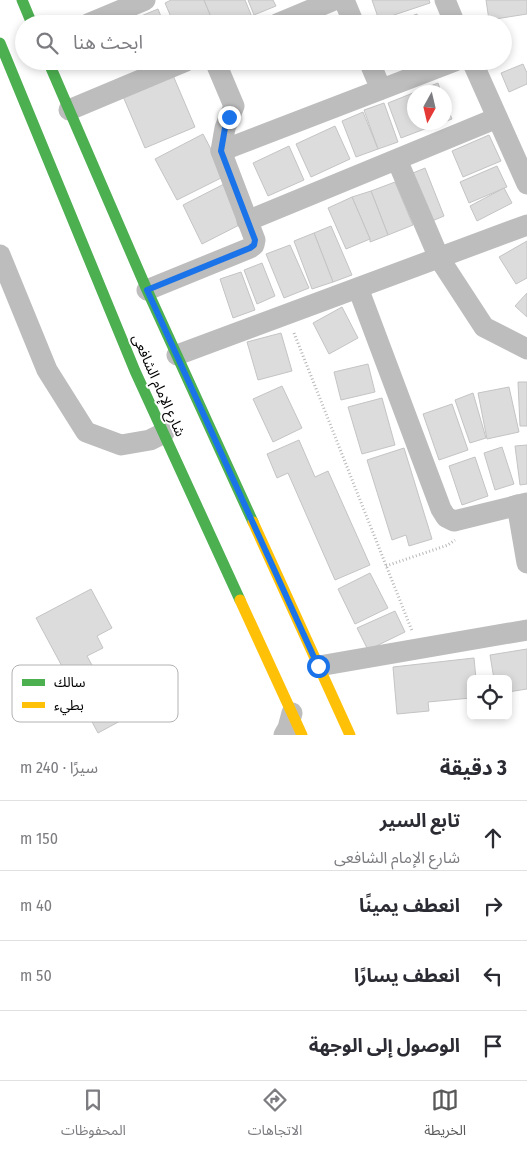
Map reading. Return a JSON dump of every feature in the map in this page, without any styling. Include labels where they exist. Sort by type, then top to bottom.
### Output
[{"type":"street","points":[[22,0],[28,15]]},
{"type":"street","points":[[109,15],[144,0]]},
{"type":"street","points":[[298,15],[334,0]]},
{"type":"street","points":[[344,0],[350,15]]},
{"type":"street","points":[[445,0],[451,15]]},
{"type":"street","name":"شارع الإمام الشافعى","points":[[0,43],[25,91],[136,371],[302,735]]},
{"type":"street","name":"شارع الإمام الشافعى","points":[[50,70],[51,79],[69,110],[147,290],[350,735]]},
{"type":"street","points":[[69,110],[165,70]]},
{"type":"street","points":[[147,290],[254,245],[255,240],[221,151],[225,128],[234,106],[219,70]]},
{"type":"street","points":[[373,70],[381,90]]},
{"type":"street","points":[[221,151],[432,70]]},
{"type":"street","points":[[476,70],[527,184]]},
{"type":"street","points":[[248,221],[497,118]]},
{"type":"street","points":[[397,160],[439,258],[484,327],[527,349]]},
{"type":"street","points":[[177,355],[527,225]]},
{"type":"street","points":[[0,255],[47,370],[86,432],[121,445],[150,440],[164,433]]},
{"type":"street","points":[[358,288],[446,517],[454,520],[522,504],[527,563]]},
{"type":"street","points":[[318,666],[527,630]]},
{"type":"street","points":[[284,735],[292,714]]},
{"type":"path","points":[[286,314],[419,648]]},
{"type":"path","points":[[386,566],[453,542],[457,537],[454,520]]},
{"type":"building","points":[[171,0],[204,0],[210,15],[170,15],[165,3]]},
{"type":"building","points":[[204,0],[245,0],[251,15],[210,15]]},
{"type":"building","points":[[248,0],[273,0],[276,6],[254,15]]},
{"type":"building","points":[[372,0],[429,0],[430,3],[394,15],[377,15]]},
{"type":"building","points":[[486,0],[527,0],[527,14],[512,16],[488,15]]},
{"type":"building","points":[[158,9],[160,15],[144,15]]},
{"type":"building","points":[[523,64],[527,73],[527,84],[509,92],[501,73]]},
{"type":"building","points":[[172,73],[195,127],[145,148],[122,94]]},
{"type":"building","points":[[407,96],[407,130],[422,130],[401,138],[388,103]]},
{"type":"building","points":[[384,103],[398,142],[378,149],[364,110]]},
{"type":"building","points":[[363,112],[378,149],[356,157],[342,121]]},
{"type":"building","points":[[335,126],[350,159],[311,177],[296,144]]},
{"type":"building","points":[[203,134],[225,176],[177,200],[155,159]]},
{"type":"building","points":[[489,135],[501,161],[463,177],[452,151]]},
{"type":"building","points":[[289,146],[304,180],[268,196],[253,163]]},
{"type":"building","points":[[497,166],[507,187],[469,203],[460,182]]},
{"type":"building","points":[[425,168],[444,216],[420,226],[401,178]]},
{"type":"building","points":[[228,182],[247,221],[202,244],[183,205]]},
{"type":"building","points":[[395,182],[413,225],[388,235],[371,191]]},
{"type":"building","points":[[504,188],[512,203],[477,221],[470,206]]},
{"type":"building","points":[[371,191],[388,235],[370,242],[352,197]]},
{"type":"building","points":[[352,197],[370,239],[346,249],[328,208]]},
{"type":"building","points":[[331,226],[352,275],[333,282],[314,233]]},
{"type":"building","points":[[314,233],[333,282],[312,289],[294,241]]},
{"type":"building","points":[[527,241],[527,278],[516,284],[499,257]]},
{"type":"building","points":[[290,245],[309,288],[284,298],[266,254]]},
{"type":"building","points":[[262,263],[275,296],[257,304],[244,270]]},
{"type":"building","points":[[241,272],[255,310],[233,318],[220,279]]},
{"type":"building","points":[[527,293],[527,317],[515,306]]},
{"type":"building","points":[[342,307],[358,338],[329,354],[313,323]]},
{"type":"building","points":[[281,333],[292,371],[258,380],[247,342]]},
{"type":"building","points":[[368,364],[375,392],[341,400],[334,372]]},
{"type":"building","points":[[518,382],[527,382],[527,426],[520,426]]},
{"type":"building","points":[[282,386],[302,428],[273,442],[253,399]]},
{"type":"building","points":[[509,387],[519,432],[487,439],[478,393]]},
{"type":"building","points":[[473,393],[486,438],[470,443],[455,400]]},
{"type":"building","points":[[382,398],[395,445],[362,454],[348,407]]},
{"type":"building","points":[[452,404],[468,450],[439,460],[423,414]]},
{"type":"building","points":[[299,440],[315,477],[328,471],[370,565],[335,580],[288,473],[277,478],[267,454]]},
{"type":"building","points":[[527,445],[527,484],[520,485],[515,446]]},
{"type":"building","points":[[502,447],[514,484],[495,490],[484,453]]},
{"type":"building","points":[[404,448],[432,539],[409,546],[406,535],[392,540],[367,460]]},
{"type":"building","points":[[475,457],[488,496],[462,505],[449,466]]},
{"type":"building","points":[[370,573],[388,608],[355,624],[338,589]]},
{"type":"building","points":[[91,589],[112,628],[97,636],[103,648],[87,656],[92,665],[61,665],[36,618]]},
{"type":"building","points":[[395,611],[405,632],[368,650],[357,628]]},
{"type":"building","points":[[527,649],[527,689],[512,691],[512,675],[493,675],[490,655]]},
{"type":"building","points":[[474,658],[476,675],[467,675],[467,698],[428,702],[429,711],[397,714],[393,667]]},
{"type":"building","points":[[92,722],[118,722],[98,733]]},
{"type":"traffic: fast","points":[[22,0],[28,15]]},
{"type":"traffic: fast","points":[[0,43],[135,371],[240,600]]},
{"type":"traffic: fast","points":[[52,70],[147,290],[253,522]]},
{"type":"traffic: slow","points":[[253,522],[350,735]]},
{"type":"traffic: slow","points":[[240,600],[302,735]]},
{"type":"route","points":[[229,117],[221,151],[254,235],[254,245],[147,290],[318,666]]}]
